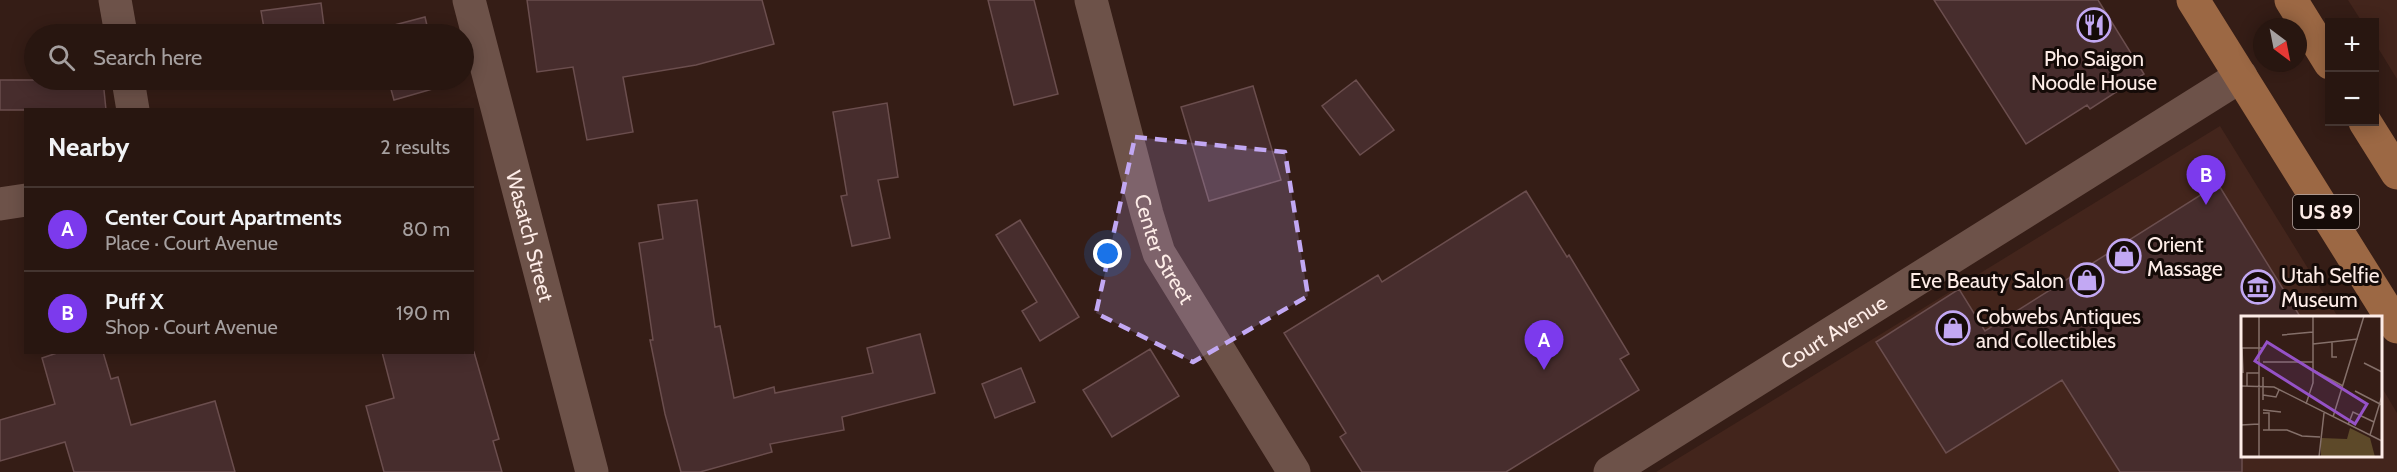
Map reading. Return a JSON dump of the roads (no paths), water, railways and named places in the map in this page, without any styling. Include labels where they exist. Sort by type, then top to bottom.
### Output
[{"type":"main road","name":"US 89","points":[[2193,0],[2397,327]]},
{"type":"main road","points":[[2291,0],[2325,55]]},
{"type":"main road","points":[[2368,126],[2397,173]]},
{"type":"street","points":[[115,0],[119,24]]},
{"type":"street","name":"Wasatch Street","points":[[469,0],[592,472]]},
{"type":"street","name":"Center Street","points":[[1091,0],[1159,253],[1294,472]]},
{"type":"street","name":"Court Avenue","points":[[1610,472],[1695,406],[2241,76]]},
{"type":"street","points":[[130,90],[133,108]]},
{"type":"street","points":[[0,204],[24,200]]},
{"type":"place","name":"Pho Saigon Noodle House","points":[[2094,25]]},
{"type":"place","name":"Puff X","points":[[2206,205]]},
{"type":"place","name":"Orient Massage","points":[[2124,256]]},
{"type":"place","name":"Eve Beauty Salon","points":[[2087,280]]},
{"type":"place","name":"Utah Selfie Museum","points":[[2258,287]]},
{"type":"place","name":"Cobwebs Antiques and Collectibles","points":[[1953,328]]},
{"type":"place","name":"Center Court Apartments","points":[[1544,370]]}]
